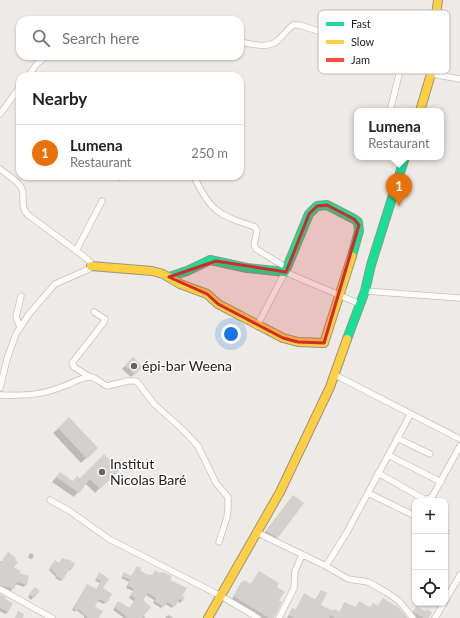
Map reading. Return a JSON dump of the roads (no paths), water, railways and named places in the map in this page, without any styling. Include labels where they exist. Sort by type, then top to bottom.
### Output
[{"type":"main road","points":[[437,10],[438,0]]},
{"type":"main road","points":[[421,108],[431,74]]},
{"type":"main road","points":[[208,618],[280,492],[335,375],[365,291],[371,265],[404,160]]},
{"type":"main road","points":[[91,266],[152,270],[169,277],[180,284],[207,294],[218,304],[257,326],[291,342],[324,342],[359,231],[358,221],[327,206],[317,206],[309,214],[286,270],[247,268],[210,260],[187,271],[169,277]]},
{"type":"street","points":[[244,43],[269,45],[277,41],[293,25],[299,25],[318,31]]},
{"type":"street","points":[[31,72],[41,60]]},
{"type":"street","points":[[391,108],[399,74]]},
{"type":"street","points":[[431,74],[460,79]]},
{"type":"street","points":[[0,114],[16,92]]},
{"type":"street","points":[[0,169],[19,184],[22,189],[22,204],[27,214],[88,260],[91,266],[89,269],[55,284],[20,327],[7,359],[0,388]]},
{"type":"street","points":[[196,180],[202,194],[216,211],[232,219],[255,227],[257,231],[254,244],[256,249],[286,270],[360,304]]},
{"type":"street","points":[[76,251],[102,201]]},
{"type":"street","points":[[257,326],[286,270]]},
{"type":"street","points":[[365,291],[460,298]]},
{"type":"street","points":[[20,296],[16,317],[20,327]]},
{"type":"street","points":[[94,312],[105,319],[104,322],[72,363],[74,367],[107,386],[128,381],[136,381],[154,404],[182,429],[198,446],[216,483],[228,497],[227,517],[219,542]]},
{"type":"street","points":[[335,375],[410,415],[460,439]]},
{"type":"street","points":[[0,395],[28,396],[39,394],[85,377],[90,377]]},
{"type":"street","points":[[326,566],[347,532],[410,415]]},
{"type":"street","points":[[398,438],[430,454]]},
{"type":"street","points":[[378,473],[428,499],[432,497],[460,446]]},
{"type":"street","points":[[388,455],[440,482]]},
{"type":"street","points":[[368,492],[412,514]]},
{"type":"street","points":[[50,500],[71,512],[109,539],[221,596],[258,618]]},
{"type":"street","points":[[256,532],[326,566],[348,579],[368,582],[399,601],[413,618]]},
{"type":"street","points":[[278,618],[294,588],[295,571],[302,555]]},
{"type":"street","points":[[448,597],[460,575]]},
{"type":"street","points":[[0,589],[52,618]]},
{"type":"street","points":[[435,618],[442,606]]},
{"type":"place","name":"Lumena","points":[[399,206]]},
{"type":"place","name":"épi-bar Weena","points":[[134,366]]},
{"type":"place","name":"Institut Nicolas Baré","points":[[102,472]]}]
